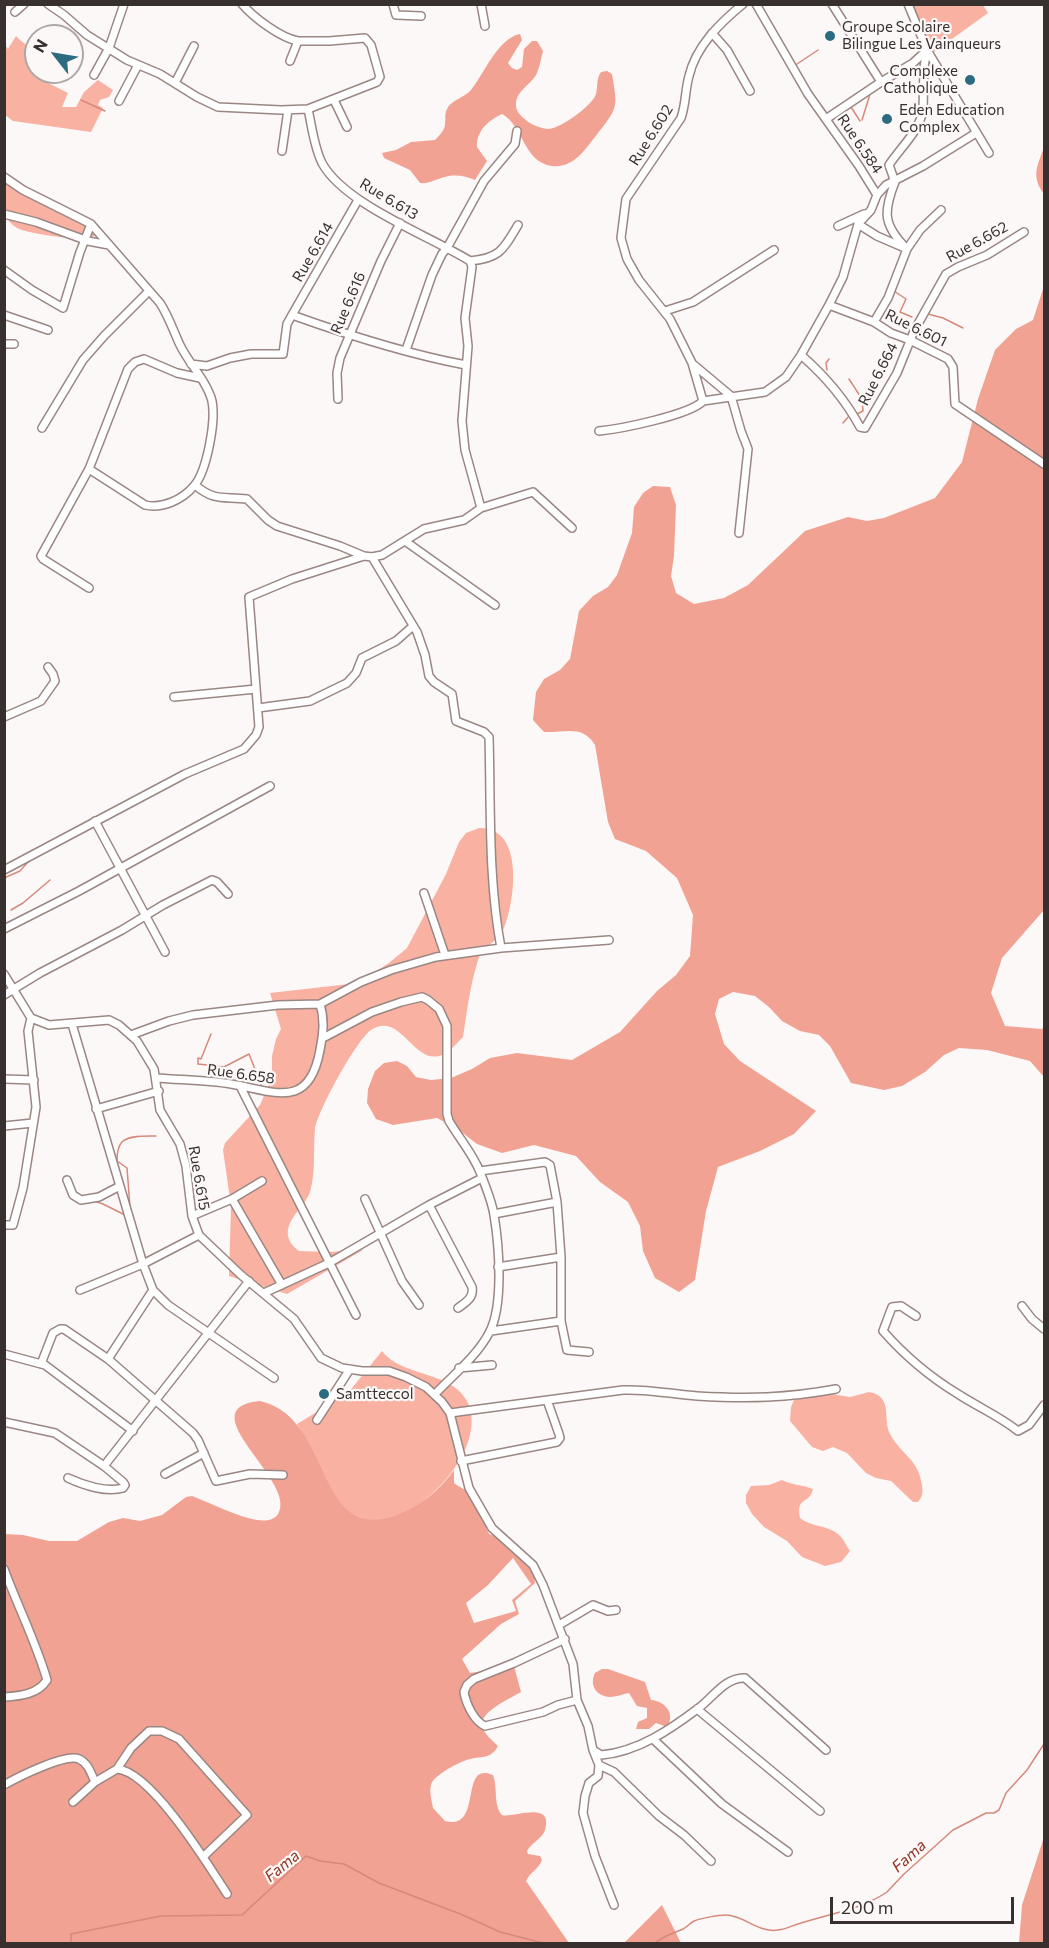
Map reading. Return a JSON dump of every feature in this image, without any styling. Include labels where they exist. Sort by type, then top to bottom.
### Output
[{"type":"street","points":[[15,12],[24,4]]},
{"type":"street","points":[[48,4],[87,35],[138,65],[175,83],[197,97],[225,108],[308,109],[379,80],[375,59],[366,38],[298,41],[285,36],[253,16],[242,4]]},
{"type":"street","points":[[94,75],[110,48],[124,4]]},
{"type":"street","points":[[393,4],[396,15],[421,16]]},
{"type":"street","points":[[481,4],[485,26]]},
{"type":"street","name":"Rue 6.602","points":[[665,311],[639,280],[627,259],[621,234],[626,199],[681,118],[694,58],[712,33],[743,4]]},
{"type":"street","name":"Rue 6.584","points":[[599,431],[636,425],[687,411],[703,401],[765,392],[786,377],[801,355],[843,277],[858,224],[871,210],[877,195],[808,94],[756,4]]},
{"type":"street","points":[[832,4],[881,82]]},
{"type":"street","points":[[908,4],[927,50],[989,153]]},
{"type":"street","points":[[712,33],[727,50],[750,91]]},
{"type":"street","points":[[290,61],[298,41]]},
{"type":"street","points":[[175,83],[194,46]]},
{"type":"street","points":[[826,119],[913,63],[927,50]]},
{"type":"street","points":[[907,249],[893,235],[888,216],[887,203],[895,182],[889,165],[907,143],[922,116],[927,50]]},
{"type":"street","points":[[119,101],[138,65]]},
{"type":"street","points":[[334,100],[347,127]]},
{"type":"street","name":"Rue 6.613","points":[[308,109],[318,153],[330,175],[358,200],[470,261]]},
{"type":"street","points":[[282,151],[288,110]]},
{"type":"street","points":[[406,350],[442,254],[484,181],[515,144],[517,131]]},
{"type":"street","points":[[877,195],[886,185],[895,182],[976,133]]},
{"type":"street","points":[[4,177],[23,190],[91,224],[169,317],[180,344],[207,388],[214,410],[209,448],[195,485],[166,505],[154,507],[145,505],[89,469]]},
{"type":"street","name":"Rue 6.614","points":[[191,364],[207,366],[251,354],[283,354],[287,324],[294,316],[358,200]]},
{"type":"street","points":[[838,226],[871,210]]},
{"type":"street","points":[[874,322],[888,298],[907,249],[920,230],[941,210]]},
{"type":"street","points":[[4,214],[36,222],[85,240],[109,245]]},
{"type":"street","name":"Rue 6.616","points":[[338,399],[337,373],[340,358],[381,261],[400,223]]},
{"type":"street","points":[[4,270],[63,308],[91,224]]},
{"type":"street","points":[[858,224],[877,236],[907,249]]},
{"type":"street","points":[[481,508],[465,450],[462,421],[468,346],[465,318],[472,274],[470,261],[489,259],[495,255],[508,242],[518,225]]},
{"type":"street","name":"Rue 6.662","points":[[910,340],[946,274],[987,255],[1024,232]]},
{"type":"street","points":[[703,401],[692,363],[665,311],[693,302],[774,250]]},
{"type":"street","points":[[42,428],[83,360],[149,291]]},
{"type":"street","name":"Rue 6.601","points":[[829,305],[874,322],[891,333],[948,359],[953,367],[954,399],[960,408],[1044,464]]},
{"type":"street","points":[[4,315],[48,330]]},
{"type":"street","points":[[294,316],[438,360],[466,365]]},
{"type":"street","name":"Rue 6.664","points":[[801,355],[831,384],[860,427],[865,428],[897,373],[910,340]]},
{"type":"street","points":[[4,344],[14,344]]},
{"type":"street","points":[[89,588],[41,556],[89,469],[128,369],[135,362],[144,358],[177,373],[200,378]]},
{"type":"street","points":[[692,363],[731,396],[748,449],[739,532]]},
{"type":"street","points":[[195,485],[218,499],[247,499],[277,526],[368,556],[413,626],[425,655],[429,676],[452,694],[456,721],[484,732],[489,737],[491,849],[496,922],[501,948]]},
{"type":"street","points":[[4,870],[185,774],[244,749],[256,735],[259,727],[249,597],[292,579],[368,556],[382,555],[424,530],[464,520],[481,508],[533,492],[572,528]]},
{"type":"street","points":[[405,541],[495,605]]},
{"type":"street","points":[[258,708],[310,700],[347,683],[356,673],[363,658],[396,641],[413,626]]},
{"type":"street","points":[[4,717],[41,701],[55,681],[48,667]]},
{"type":"street","points":[[174,697],[256,688]]},
{"type":"street","points":[[4,929],[270,786]]},
{"type":"street","points":[[95,821],[165,952]]},
{"type":"street","points":[[4,995],[212,880],[228,894]]},
{"type":"street","points":[[424,894],[445,955]]},
{"type":"street","points":[[131,1035],[193,1015],[260,1006],[320,1004],[381,974],[445,955],[501,948],[609,940]]},
{"type":"street","points":[[4,974],[31,1018],[28,1031],[36,1099],[31,1146],[23,1188],[13,1224],[4,1225]]},
{"type":"street","points":[[323,1038],[372,1012],[422,997],[435,1004],[447,1026],[447,1114],[481,1174],[494,1214],[498,1294],[495,1315],[484,1342],[435,1394],[450,1413],[466,1482],[487,1521],[532,1565],[565,1639],[573,1664],[577,1700],[588,1726],[599,1765],[598,1776],[589,1783],[583,1814],[595,1856],[614,1905]]},
{"type":"street","name":"Rue 6.658","points":[[157,1078],[240,1086],[287,1094],[296,1092],[309,1081],[315,1068],[323,1038],[324,1019],[320,1004]]},
{"type":"street","name":"Rue 6.615","points":[[31,1018],[49,1025],[109,1020],[131,1035],[148,1057],[157,1078],[160,1110],[180,1144],[186,1166],[192,1216],[199,1235],[294,1319],[321,1358],[350,1369],[388,1371],[426,1387],[435,1394]]},
{"type":"street","points":[[72,1024],[143,1264],[153,1290],[168,1305],[274,1378]]},
{"type":"street","points":[[4,1079],[34,1080]]},
{"type":"street","points":[[240,1086],[356,1315]]},
{"type":"street","points":[[96,1109],[159,1091]]},
{"type":"street","points":[[4,1126],[33,1123]]},
{"type":"street","points":[[264,1293],[329,1263],[481,1174],[548,1163],[557,1202],[561,1257],[561,1321],[567,1350],[589,1352]]},
{"type":"street","points":[[67,1180],[73,1195],[81,1200],[99,1197],[120,1186]]},
{"type":"street","points":[[192,1216],[232,1199],[262,1181]]},
{"type":"street","points":[[232,1199],[282,1285]]},
{"type":"street","points":[[365,1199],[402,1281],[419,1305]]},
{"type":"street","points":[[494,1214],[557,1202]]},
{"type":"street","points":[[429,1205],[472,1287],[471,1298],[458,1308]]},
{"type":"street","points":[[80,1290],[143,1264],[199,1235]]},
{"type":"street","points":[[498,1267],[561,1257]]},
{"type":"street","points":[[104,1466],[249,1281]]},
{"type":"street","points":[[108,1359],[153,1290]]},
{"type":"street","points":[[916,1316],[902,1306],[892,1307],[883,1331],[918,1366],[956,1393],[1005,1421],[1017,1431],[1029,1425],[1044,1405]]},
{"type":"street","points":[[1022,1306],[1032,1320],[1044,1329]]},
{"type":"street","points":[[490,1331],[561,1321]]},
{"type":"street","points":[[41,1364],[53,1333],[60,1329],[69,1332],[108,1359],[157,1399],[193,1433],[216,1481],[250,1474],[283,1475]]},
{"type":"street","points":[[4,1354],[41,1364],[133,1431]]},
{"type":"street","points":[[459,1368],[492,1365]]},
{"type":"street","points":[[317,1420],[350,1369]]},
{"type":"street","points":[[450,1413],[623,1390],[641,1389],[696,1396],[774,1398],[837,1389]]},
{"type":"street","points":[[461,1461],[557,1442],[560,1438],[548,1400]]},
{"type":"street","points":[[4,1422],[55,1433],[104,1466],[123,1482],[123,1488],[117,1490],[83,1485],[68,1478]]},
{"type":"street","points":[[165,1474],[204,1453]]},
{"type":"street","points":[[4,1569],[38,1648],[46,1680],[42,1688],[23,1695],[4,1697]]},
{"type":"street","points":[[559,1625],[593,1605],[608,1611],[616,1610]]},
{"type":"street","points":[[565,1639],[474,1679],[467,1685],[464,1692],[471,1711],[485,1726],[543,1712],[577,1700]]},
{"type":"street","points":[[593,1750],[601,1755],[613,1754],[626,1751],[652,1739],[697,1709],[732,1679],[745,1678],[826,1750]]},
{"type":"street","points":[[697,1709],[820,1811]]},
{"type":"street","points":[[74,1802],[95,1782],[117,1769],[131,1748],[149,1731],[162,1731],[179,1739],[247,1815],[203,1857]]},
{"type":"street","points":[[652,1739],[722,1804],[788,1852]]},
{"type":"street","points":[[4,1785],[67,1758],[77,1758],[86,1764],[95,1782]]},
{"type":"street","points":[[599,1765],[614,1772],[711,1862]]},
{"type":"street","points":[[117,1769],[123,1769],[141,1781],[157,1796],[203,1857],[227,1894]]},
{"type":"shaded area","points":[[906,5],[983,5],[988,13],[934,52]]},
{"type":"shaded area","points":[[520,34],[522,40],[508,63],[512,68],[517,70],[522,67],[524,49],[532,41],[537,41],[543,51],[537,73],[519,94],[516,103],[519,113],[534,125],[549,129],[568,120],[594,99],[601,72],[607,71],[612,74],[615,102],[612,113],[591,143],[577,158],[559,166],[542,163],[529,151],[515,127],[502,114],[492,119],[481,131],[477,147],[487,161],[475,180],[453,176],[420,183],[410,170],[384,158],[382,153],[396,150],[411,142],[435,140],[444,127],[448,107],[471,90],[498,49],[512,37]]},
{"type":"shaded area","points":[[16,36],[24,43],[24,84],[50,84],[68,93],[62,107],[76,107],[84,92],[98,80],[113,90],[109,97],[100,100],[98,105],[103,108],[91,132],[13,121],[5,115],[5,45],[8,49]]},
{"type":"shaded area","points":[[1044,147],[1044,194],[1040,188],[1036,171]]},
{"type":"shaded area","points":[[4,181],[16,181],[98,229],[96,235],[70,238],[17,228],[5,217]]},
{"type":"shaded area","points":[[1044,286],[1044,910],[1002,958],[991,993],[1005,1026],[1042,1029],[1044,1026],[1044,1077],[1030,1061],[987,1050],[959,1048],[944,1055],[925,1072],[902,1086],[884,1090],[851,1083],[830,1046],[819,1035],[800,1031],[782,1021],[755,996],[733,992],[719,999],[715,1014],[724,1044],[740,1061],[816,1111],[794,1134],[760,1151],[718,1167],[706,1211],[695,1280],[679,1292],[655,1278],[643,1251],[640,1226],[628,1202],[600,1182],[576,1156],[534,1145],[502,1153],[477,1144],[459,1130],[437,1118],[393,1125],[376,1119],[367,1103],[368,1089],[375,1071],[384,1063],[397,1061],[407,1066],[416,1077],[431,1080],[451,1078],[490,1058],[517,1053],[572,1060],[620,1032],[657,991],[676,975],[690,956],[693,915],[677,878],[646,851],[615,839],[608,822],[595,745],[590,738],[579,732],[544,732],[533,720],[536,692],[544,679],[560,670],[570,659],[579,611],[593,596],[608,587],[617,575],[632,533],[634,507],[643,493],[653,486],[670,487],[676,505],[671,576],[676,593],[694,604],[724,598],[748,585],[805,531],[848,517],[867,521],[884,518],[935,498],[962,462],[978,399],[995,350],[1016,329],[1033,320]]},
{"type":"shaded area","points":[[479,828],[494,831],[504,839],[510,852],[513,884],[508,916],[502,933],[483,951],[478,960],[463,1037],[446,1053],[435,1057],[417,1049],[391,1027],[382,1026],[371,1030],[348,1061],[317,1120],[310,1192],[292,1220],[288,1235],[291,1243],[299,1251],[363,1250],[287,1294],[229,1276],[231,1206],[223,1150],[225,1143],[260,1105],[272,1077],[272,1056],[281,1029],[270,993],[358,983],[389,963],[407,948],[446,874],[459,842],[466,833]]},
{"type":"shaded area","points":[[382,1351],[402,1366],[438,1379],[459,1391],[467,1401],[472,1422],[467,1446],[454,1469],[436,1490],[415,1507],[392,1518],[370,1521],[350,1514],[343,1507],[297,1424],[348,1393]]},
{"type":"shaded area","points":[[869,1392],[882,1398],[885,1403],[890,1434],[917,1469],[922,1490],[922,1496],[918,1502],[913,1502],[891,1481],[866,1473],[847,1453],[833,1447],[823,1451],[812,1447],[790,1421],[791,1407],[796,1395],[831,1394],[850,1397]]},
{"type":"shaded area","points":[[260,1401],[284,1412],[301,1430],[337,1497],[351,1513],[370,1520],[397,1515],[414,1507],[436,1491],[454,1470],[454,1483],[475,1498],[489,1534],[513,1546],[531,1566],[535,1583],[515,1601],[519,1614],[501,1624],[462,1659],[470,1673],[514,1666],[521,1692],[490,1711],[482,1721],[485,1732],[498,1746],[489,1755],[466,1760],[442,1773],[433,1781],[430,1793],[433,1808],[445,1821],[457,1821],[464,1816],[468,1807],[476,1777],[482,1773],[493,1775],[497,1806],[502,1815],[530,1812],[543,1815],[546,1821],[544,1833],[527,1851],[528,1854],[540,1856],[542,1860],[526,1881],[569,1943],[5,1943],[4,1534],[23,1535],[49,1541],[77,1541],[109,1522],[123,1518],[140,1521],[162,1515],[186,1497],[192,1496],[249,1518],[269,1520],[274,1518],[278,1514],[280,1500],[274,1484],[239,1431],[235,1417],[240,1407]],"holes":[[[513,1558],[531,1584],[512,1600],[516,1611],[474,1623],[466,1603],[488,1585]]]},
{"type":"shaded area","points":[[782,1480],[813,1489],[809,1497],[801,1503],[800,1518],[834,1531],[840,1536],[850,1551],[841,1562],[825,1566],[802,1557],[787,1541],[764,1527],[752,1514],[746,1503],[746,1495],[751,1486],[769,1485]]},
{"type":"shaded area","points":[[602,1669],[645,1682],[651,1700],[661,1703],[670,1713],[667,1727],[656,1723],[649,1729],[636,1729],[638,1722],[647,1718],[647,1708],[637,1706],[629,1693],[615,1697],[601,1695],[593,1686],[593,1677]]},
{"type":"shaded area","points":[[1044,1837],[1044,1943],[1019,1943],[1022,1905]]},
{"type":"shaded area","points":[[662,1905],[681,1943],[624,1943]]},
{"type":"waterway","points":[[794,66],[818,50]]},
{"type":"waterway","points":[[862,120],[870,94]]},
{"type":"waterway","points":[[81,100],[105,111]]},
{"type":"waterway","points":[[851,107],[860,121]]},
{"type":"waterway","points":[[894,291],[906,299],[900,312],[912,317]]},
{"type":"waterway","points":[[928,314],[943,318],[963,328]]},
{"type":"waterway","points":[[827,370],[826,363],[829,359]]},
{"type":"waterway","points":[[849,379],[862,399],[863,411],[857,414]]},
{"type":"waterway","points":[[843,423],[849,416]]},
{"type":"waterway","points":[[4,878],[20,871],[28,862]]},
{"type":"waterway","points":[[11,910],[50,880]]},
{"type":"waterway","points":[[211,1034],[201,1059],[198,1058],[198,1064],[224,1067],[249,1054],[262,1087]]},
{"type":"waterway","points":[[130,1207],[127,1168],[117,1161],[120,1146],[129,1138],[156,1136]]},
{"type":"waterway","points":[[91,1200],[125,1215]]},
{"type":"waterway","name":"Fama","points":[[654,1944],[694,1921],[706,1918],[732,1916],[764,1929],[778,1930],[846,1910],[877,1898],[887,1892],[953,1830],[986,1813],[999,1810],[1006,1793],[1027,1770],[1044,1744]]},
{"type":"waterway","name":"Fama","points":[[71,1944],[71,1934],[161,1916],[242,1915],[306,1856],[320,1861],[344,1864],[379,1883],[463,1915],[500,1932],[547,1944]]},
{"type":"place","name":"Groupe Scolaire Bilingue Les Vainqueurs","points":[[830,36]]},
{"type":"place","name":"Complexe Catholique","points":[[970,80]]},
{"type":"place","name":"Eden Education Complex","points":[[887,119]]},
{"type":"place","name":"Samtteccol","points":[[324,1394]]}]
